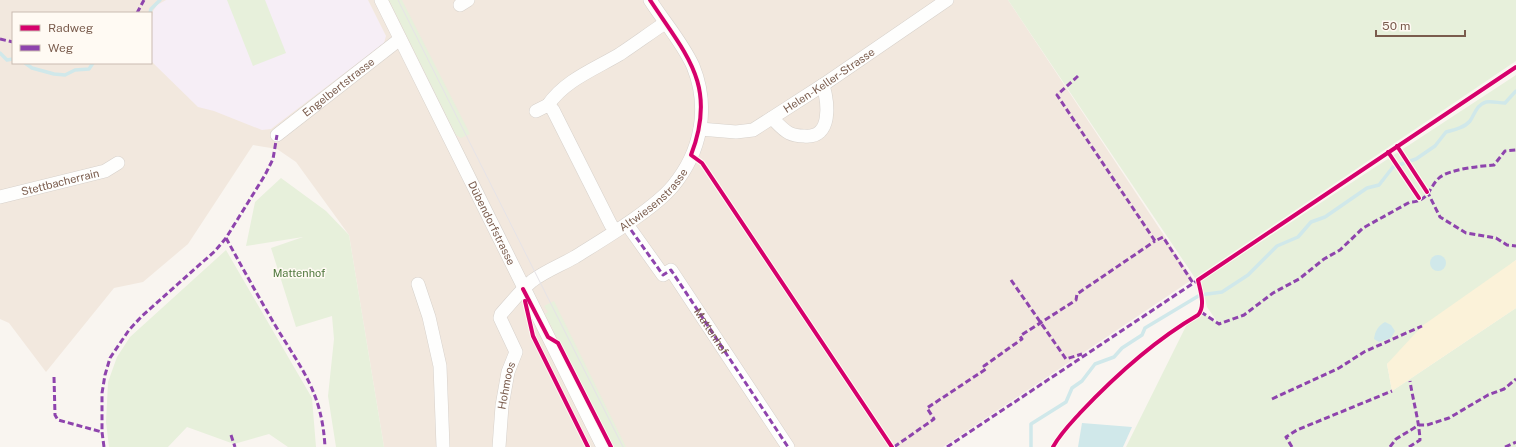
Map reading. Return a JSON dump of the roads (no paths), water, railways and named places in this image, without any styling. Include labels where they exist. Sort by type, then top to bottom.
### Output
[{"type":"street","name":"Dübendorfstrasse","points":[[381,0],[523,289],[603,447]]},
{"type":"street","name":"Altwiesenstrasse","points":[[523,289],[534,280],[576,256],[616,230],[657,201],[672,186],[692,155],[703,114],[699,87],[693,67],[682,46],[650,0]]},
{"type":"street","name":"Helen-Keller-Strasse","points":[[700,129],[736,132],[753,130],[823,85],[947,0]]},
{"type":"street","points":[[536,111],[548,105],[557,92],[567,85],[621,53],[665,23]]},
{"type":"street","name":"Engelbertstrasse","points":[[276,135],[400,39]]},
{"type":"street","points":[[772,118],[789,134],[811,137],[821,131],[827,123],[827,99],[823,85]]},
{"type":"street","points":[[548,105],[553,110],[611,225],[616,230]]},
{"type":"street","name":"Stettbacherrain","points":[[0,197],[105,171],[118,163]]},
{"type":"street","name":"Mattenhof","points":[[631,230],[663,275],[671,270],[788,447]]},
{"type":"street","points":[[418,284],[429,317],[440,366],[443,447]]},
{"type":"street","name":"Hohmoos","points":[[499,447],[502,406],[508,372],[516,352],[500,318],[523,289]]},
{"type":"water","points":[[1438,255],[1445,260],[1446,263],[1441,270],[1438,271],[1431,266],[1430,263],[1435,256]]},
{"type":"water","points":[[1385,322],[1391,325],[1395,331],[1391,338],[1379,342],[1374,339],[1375,334],[1380,325]]},
{"type":"water","points":[[1082,423],[1132,427],[1123,447],[1078,447]]},
{"type":"waterway","points":[[150,12],[151,9],[160,0]]},
{"type":"waterway","points":[[0,53],[7,60],[12,59]]},
{"type":"waterway","points":[[26,64],[32,68],[54,74],[65,75],[75,70],[89,69],[92,64]]},
{"type":"waterway","points":[[1031,447],[1031,424],[1066,402],[1072,388],[1082,381],[1095,364],[1114,357],[1122,348],[1142,335],[1145,328],[1200,295],[1222,292],[1248,275],[1277,246],[1298,237],[1311,222],[1325,217],[1367,188],[1379,185],[1393,167],[1416,159],[1435,146],[1446,132],[1465,125],[1470,121],[1480,105],[1486,102],[1505,103],[1516,91]]},
{"type":"tram line","points":[[398,0],[623,447]]}]
